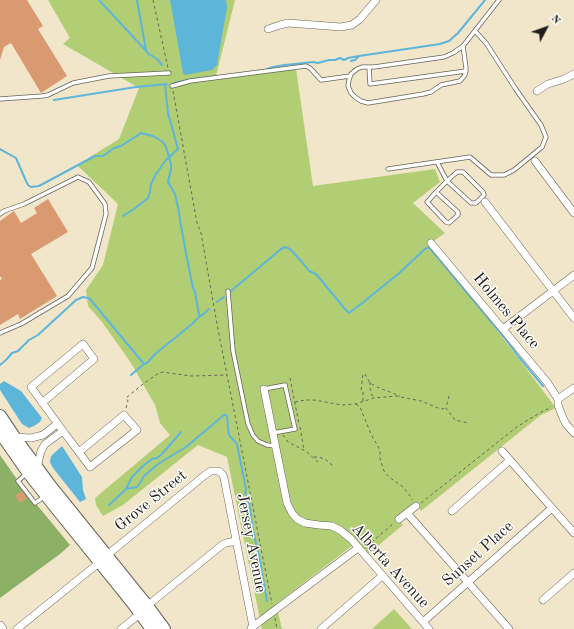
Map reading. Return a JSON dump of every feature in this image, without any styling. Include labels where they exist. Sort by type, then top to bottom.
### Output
[{"type":"highway","points":[[0,416],[14,437],[47,495],[103,559],[144,610],[164,629]]},
{"type":"highway","points":[[0,432],[33,470],[51,487],[103,559]]},
{"type":"highway","points":[[144,610],[152,629]]},
{"type":"street","points":[[268,29],[288,23],[341,27],[346,26],[360,19],[376,0]]},
{"type":"street","points":[[537,91],[548,84],[574,74]]},
{"type":"street","points":[[535,161],[574,213]]},
{"type":"street","points":[[485,202],[574,318]]},
{"type":"street","name":"Holmes Place","points":[[431,242],[547,382],[558,400],[562,418],[574,433]]},
{"type":"street","points":[[503,329],[574,275]]},
{"type":"street","points":[[42,403],[94,359],[82,344],[31,388],[57,424],[90,467],[137,430],[124,414],[79,452]]},
{"type":"street","points":[[558,400],[574,388]]},
{"type":"street","name":"Alberta Avenue","points":[[264,389],[287,502],[292,513],[297,519],[305,523],[319,526],[332,526],[340,530],[351,539],[429,629]]},
{"type":"street","points":[[14,437],[31,438],[44,435],[57,424]]},
{"type":"street","points":[[33,470],[45,444],[63,431]]},
{"type":"street","points":[[502,451],[574,533]]},
{"type":"street","points":[[452,510],[510,460]]},
{"type":"street","name":"Grove Street","points":[[18,629],[205,474],[215,471]]},
{"type":"street","name":"Jersey Avenue","points":[[215,471],[220,472],[224,478],[252,628]]},
{"type":"street","points":[[399,519],[415,507]]},
{"type":"street","name":"Sunset Place","points":[[423,622],[552,508]]},
{"type":"street","points":[[407,513],[509,629]]},
{"type":"street","points":[[121,629],[222,545],[236,540]]},
{"type":"street","points":[[252,628],[359,549]]},
{"type":"street","points":[[543,600],[574,573]]},
{"type":"street","points":[[321,629],[382,576]]},
{"type":"lane","points":[[463,46],[466,70],[460,81],[441,85],[430,92],[368,103],[355,98],[348,86],[351,74],[356,69],[362,67],[374,67],[444,57],[453,53],[463,46],[499,0]]},
{"type":"lane","points":[[388,169],[470,157],[491,175],[504,175],[514,170],[542,147],[546,137],[541,125],[515,88],[497,58],[475,31]]},
{"type":"lane","points":[[172,86],[190,81],[306,66],[310,68],[321,80],[350,76]]},
{"type":"lane","points":[[369,67],[370,84],[466,70]]},
{"type":"lane","points":[[0,99],[48,95],[73,83],[109,76],[169,74]]},
{"type":"lane","points":[[436,192],[458,212],[458,215],[449,223],[446,222],[427,202],[436,192],[447,181],[457,172],[463,172],[484,192],[484,195],[476,203],[472,203],[447,181],[437,162]]},
{"type":"lane","points":[[0,214],[4,211],[24,204],[78,177],[89,182],[105,204],[106,214],[92,268],[68,296],[21,324],[0,333]]},
{"type":"lane","points":[[228,291],[233,351],[248,424],[253,435],[258,441],[267,445],[276,446]]},
{"type":"lane","points":[[264,389],[285,386],[294,429],[273,432]]},
{"type":"path","points":[[153,0],[169,74]]},
{"type":"path","points":[[172,86],[273,606]]},
{"type":"path","points":[[124,414],[128,401],[126,398],[146,381],[163,372],[191,376],[227,375]]},
{"type":"path","points":[[363,401],[363,392],[361,390],[363,374],[365,374],[377,387],[403,397]]},
{"type":"path","points":[[290,378],[304,450]]},
{"type":"path","points":[[370,381],[370,389],[373,398]]},
{"type":"path","points":[[295,402],[314,400],[342,405],[356,404],[373,398],[396,396],[421,401],[442,409],[446,408]]},
{"type":"path","points":[[446,408],[449,396]]},
{"type":"path","points":[[356,404],[360,407],[371,434],[380,450],[380,459],[384,471],[411,497],[415,507],[518,426],[548,409],[558,400]]},
{"type":"path","points":[[446,408],[455,420],[468,423]]},
{"type":"path","points":[[281,431],[288,442],[304,450],[314,457],[320,464]]},
{"type":"path","points":[[314,457],[325,459],[334,468]]},
{"type":"path","points":[[359,549],[399,519]]},
{"type":"path","points":[[274,614],[277,629]]},
{"type":"green space","points":[[48,0],[235,0],[215,80],[296,69],[313,186],[435,169],[440,182],[413,203],[445,233],[431,243],[556,408],[541,415],[421,511],[415,503],[397,517],[403,525],[368,554],[357,542],[276,604],[282,629],[262,629],[227,457],[198,445],[123,505],[103,516],[96,505],[95,498],[170,435],[160,423],[155,405],[131,363],[102,322],[88,306],[86,290],[103,265],[118,204],[77,165],[119,139],[139,88],[63,44],[70,38]]},
{"type":"green space","points":[[0,455],[23,488],[70,545],[0,598]]},
{"type":"green space","points":[[394,609],[412,629],[372,629]]},
{"type":"water","points":[[170,0],[226,0],[227,7],[217,65],[212,70],[185,75],[183,73]]},
{"type":"water","points":[[4,381],[21,391],[42,418],[40,422],[29,428],[22,424],[0,390],[0,384]]},
{"type":"water","points":[[62,446],[82,477],[83,490],[86,499],[80,502],[50,462],[51,456]]},
{"type":"building","points":[[0,0],[27,0],[43,26],[38,29],[67,76],[41,93],[11,43],[4,47],[0,60]]},
{"type":"building","points":[[48,199],[68,232],[31,254],[57,296],[20,319],[18,314],[0,325],[0,280],[2,279],[0,276],[0,221],[14,211],[21,223],[37,213],[34,208]]},
{"type":"building","points":[[22,491],[27,498],[20,503],[15,496]]},
{"type":"waterway","points":[[99,0],[149,54],[157,59],[162,65]]},
{"type":"waterway","points":[[137,0],[146,50]]},
{"type":"waterway","points":[[351,61],[355,60],[359,56],[440,44],[449,41],[458,33],[485,0]]},
{"type":"waterway","points":[[267,69],[285,65],[313,62],[318,63],[340,58],[344,60],[359,56]]},
{"type":"waterway","points":[[174,83],[217,76]]},
{"type":"waterway","points":[[123,216],[148,198],[151,184],[156,174],[166,160],[178,149],[168,113],[165,84]]},
{"type":"waterway","points":[[54,100],[136,87],[167,84]]},
{"type":"waterway","points":[[0,149],[16,158],[28,185],[31,187],[39,186],[95,156],[103,156],[141,133],[153,136],[163,142],[171,164],[168,182],[175,194],[199,315],[201,316],[209,309]]},
{"type":"waterway","points":[[231,291],[285,247],[290,249],[309,271],[316,274],[349,313],[397,275],[429,247],[543,386]]},
{"type":"waterway","points":[[0,365],[12,353],[18,351],[29,340],[38,335],[76,300],[83,297],[90,299],[144,364],[200,316]]},
{"type":"waterway","points":[[217,302],[224,297]]},
{"type":"waterway","points":[[131,375],[144,364]]},
{"type":"waterway","points":[[109,505],[126,489],[137,487],[144,476],[158,464],[186,447],[224,415],[226,415],[229,435],[237,444],[246,489],[245,493],[249,503],[267,601]]},
{"type":"waterway","points":[[126,489],[132,477],[152,459],[157,458],[162,454],[181,432]]}]
